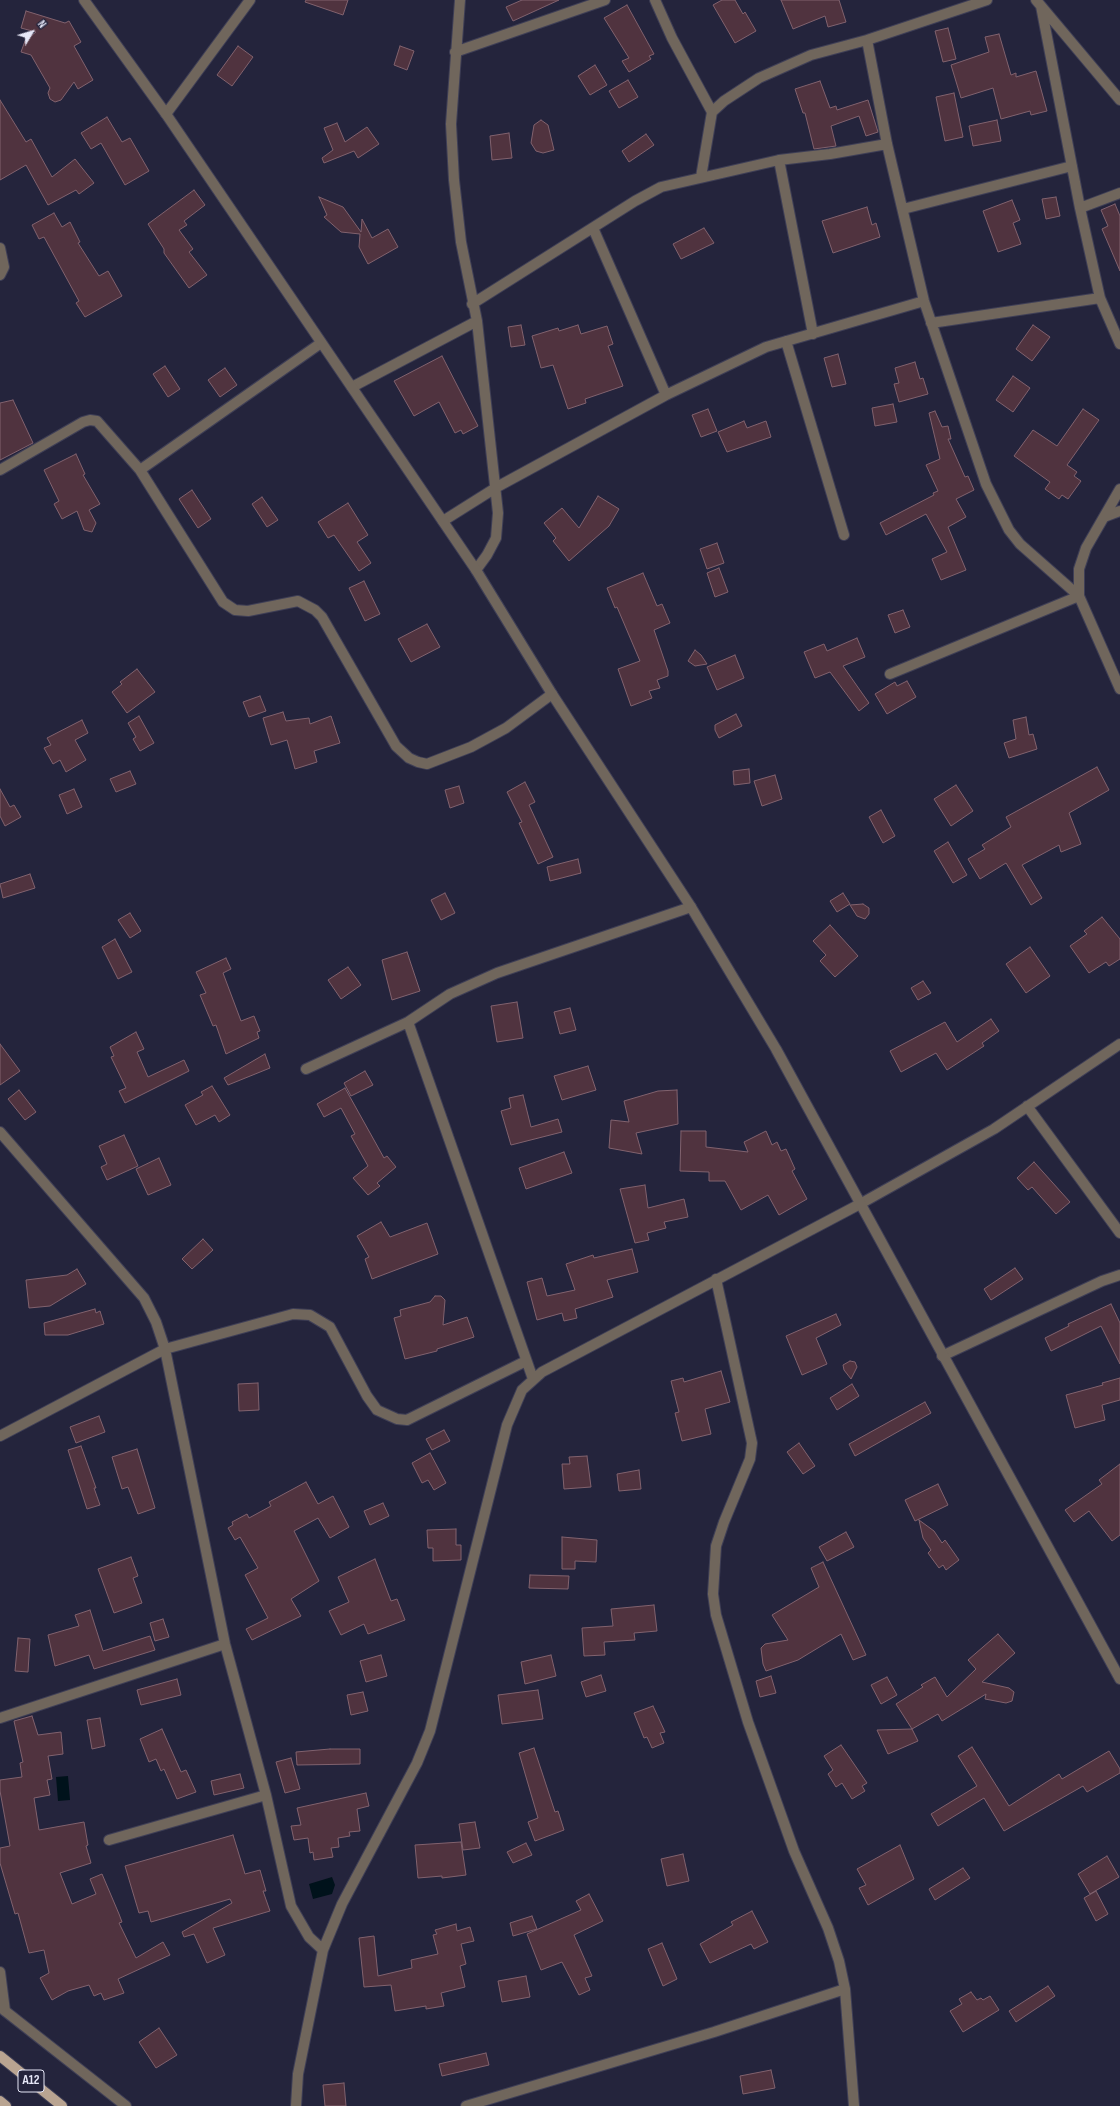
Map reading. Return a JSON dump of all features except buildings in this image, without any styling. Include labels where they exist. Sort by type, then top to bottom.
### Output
[{"type":"main road","name":"A12","points":[[0,2056],[62,2106]]},
{"type":"main road","name":"A12","points":[[0,2101],[6,2106]]},
{"type":"street","points":[[84,0],[166,114],[476,570],[552,694],[691,906],[776,1049],[942,1356],[1120,1679]]},
{"type":"street","points":[[166,114],[250,0]]},
{"type":"street","points":[[460,0],[455,52],[451,124],[454,180],[461,242],[472,304],[477,321],[497,487],[498,513],[496,538],[487,555],[476,570]]},
{"type":"street","points":[[455,52],[605,0]]},
{"type":"street","points":[[655,0],[672,38],[712,112]]},
{"type":"street","points":[[701,177],[712,112],[724,101],[758,78],[812,55],[867,40],[986,0]]},
{"type":"street","points":[[1039,3],[1120,100]]},
{"type":"street","points":[[1039,3],[1080,208],[1100,298],[1120,344]]},
{"type":"street","points":[[867,40],[887,144],[924,301],[986,484],[1001,514],[1020,544],[1079,596]]},
{"type":"street","points":[[472,304],[635,200],[660,187],[779,160],[830,154],[887,144]]},
{"type":"street","points":[[779,160],[813,334]]},
{"type":"street","points":[[903,209],[1072,166]]},
{"type":"street","points":[[1080,208],[1120,193]]},
{"type":"street","points":[[593,228],[666,395]]},
{"type":"street","points":[[0,248],[4,266],[0,274]]},
{"type":"street","points":[[931,323],[1100,298]]},
{"type":"street","points":[[443,521],[497,487],[666,395],[766,347],[924,301]]},
{"type":"street","points":[[352,387],[477,321]]},
{"type":"street","points":[[786,341],[844,534]]},
{"type":"street","points":[[140,470],[321,343]]},
{"type":"street","points":[[0,470],[83,422],[90,420],[97,421],[140,470],[223,602],[235,610],[248,611],[298,601],[315,610],[322,617],[396,746],[409,758],[427,764],[471,747],[506,728],[552,694]]},
{"type":"street","points":[[1120,489],[1086,548],[1079,569],[1079,596],[1120,689]]},
{"type":"street","points":[[1104,517],[1120,511]]},
{"type":"street","points":[[890,674],[1079,596]]},
{"type":"street","points":[[306,1070],[408,1022],[450,994],[497,973],[691,906]]},
{"type":"street","points":[[408,1022],[533,1379]]},
{"type":"street","points":[[296,2106],[298,2074],[323,1950],[342,1904],[417,1763],[430,1731],[507,1425],[522,1390],[542,1372],[860,1204],[994,1129],[1120,1044]]},
{"type":"street","points":[[1027,1106],[1120,1233]]},
{"type":"street","points":[[0,1132],[144,1298],[156,1322],[165,1349],[225,1644],[266,1795],[291,1906],[309,1936],[323,1950]]},
{"type":"street","points":[[942,1356],[1102,1281],[1120,1275]]},
{"type":"street","points":[[716,1279],[752,1443],[750,1459],[724,1522],[716,1546],[713,1594],[716,1615],[748,1722],[794,1851],[828,1928],[839,1961],[845,1989],[854,2106]]},
{"type":"street","points":[[0,1436],[165,1349],[293,1314],[310,1315],[330,1327],[366,1396],[377,1410],[397,1419],[407,1420],[526,1361]]},
{"type":"street","points":[[0,1718],[225,1644]]},
{"type":"street","points":[[109,1840],[266,1795]]},
{"type":"street","points":[[0,1972],[3,2009],[126,2106]]},
{"type":"street","points":[[466,2106],[714,2032],[845,1989]]},
{"type":"water","points":[[68,1776],[70,1800],[58,1801],[56,1777]]},
{"type":"water","points":[[332,1877],[335,1885],[332,1894],[313,1899],[309,1884]]}]
